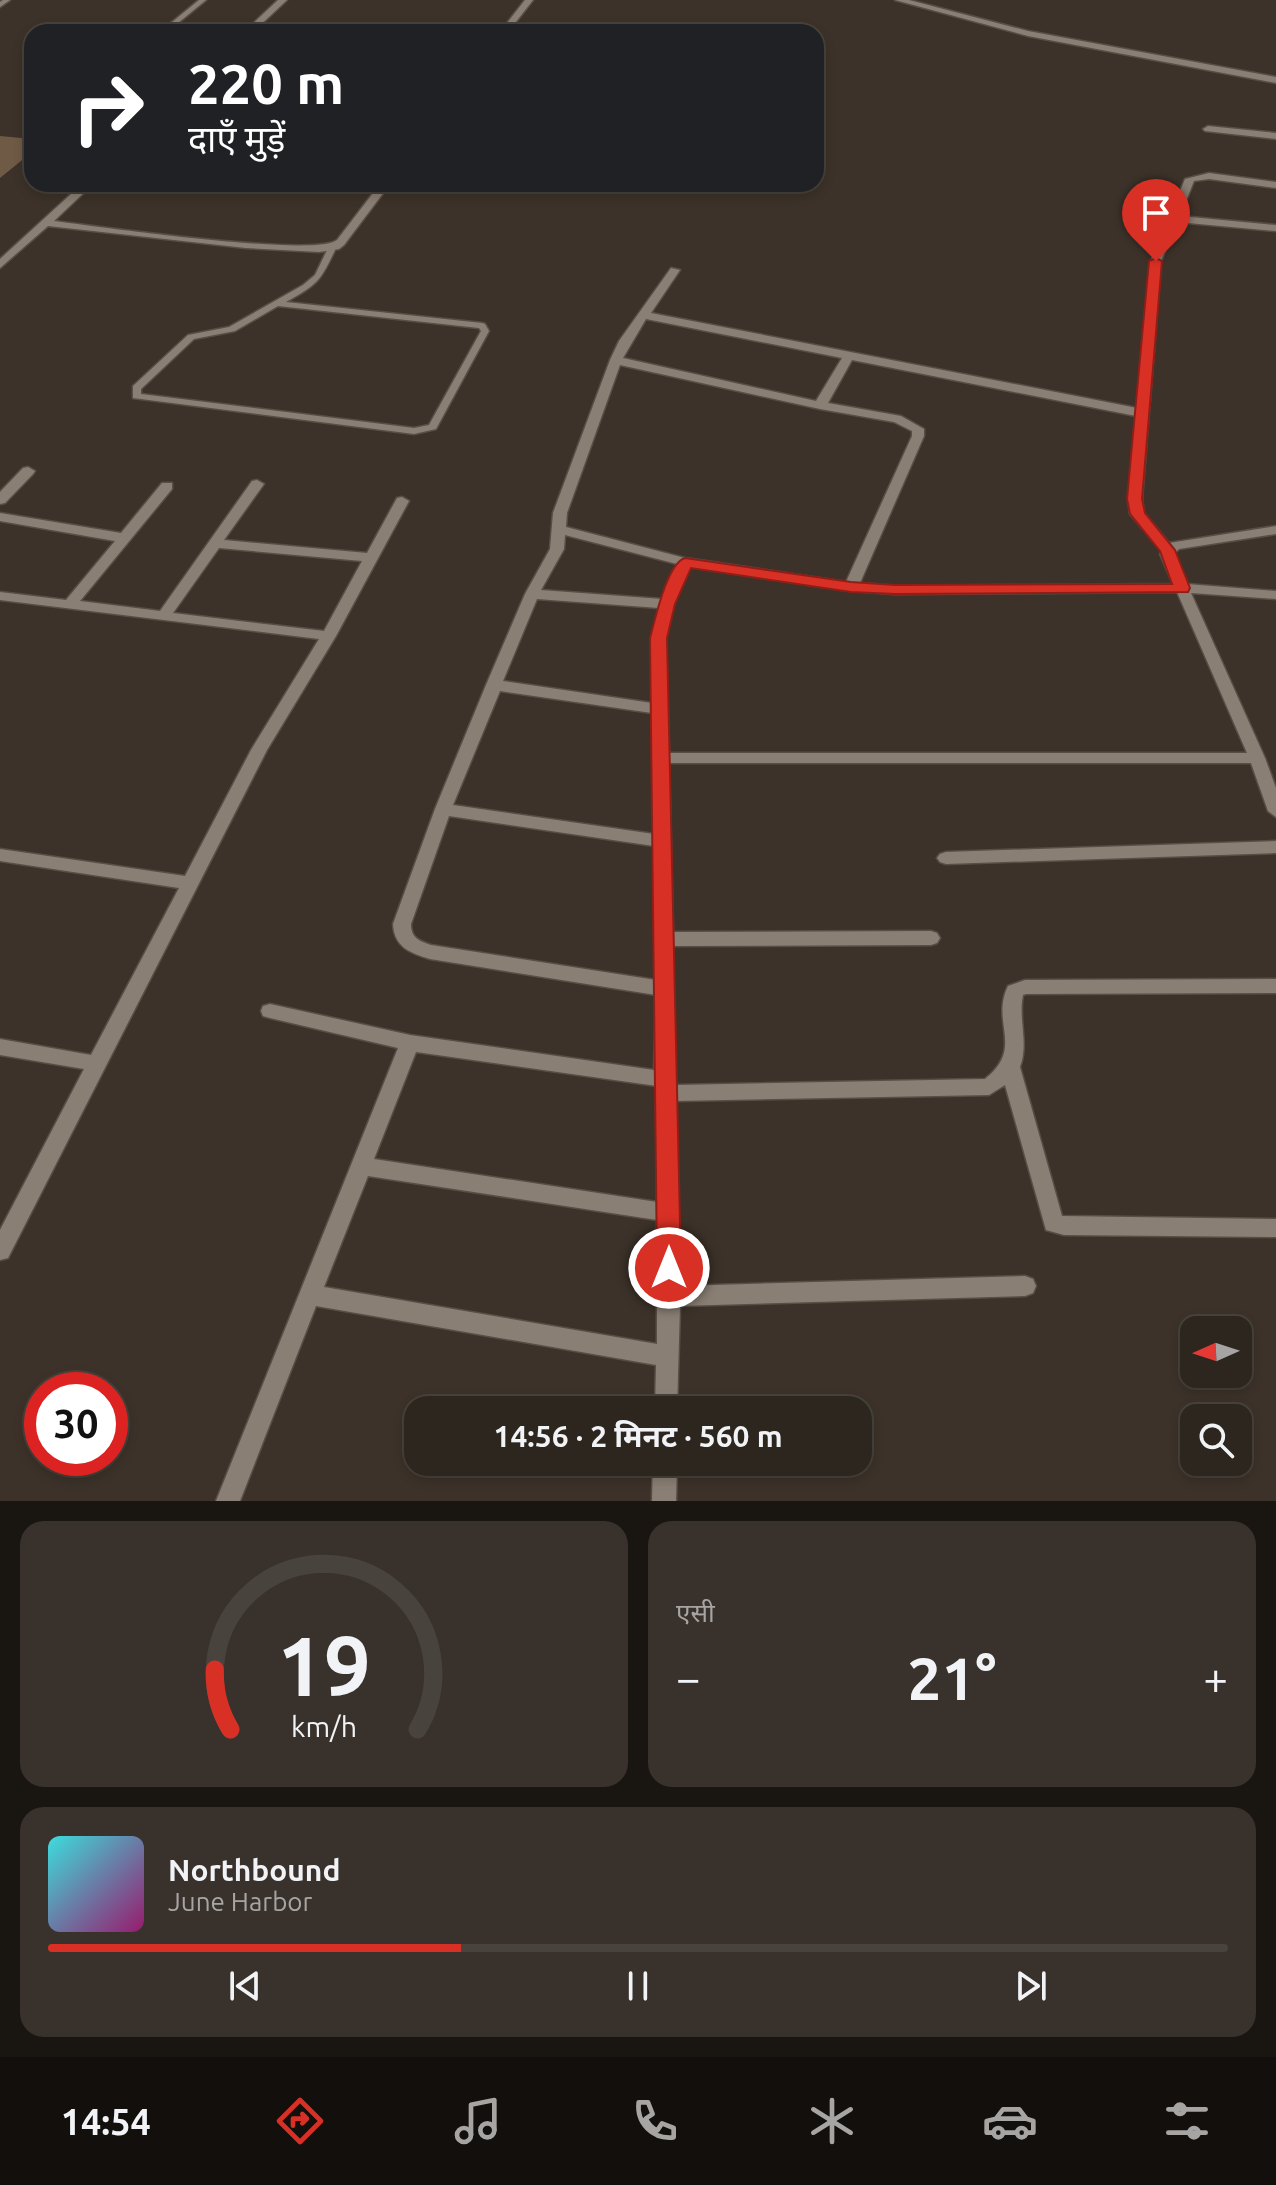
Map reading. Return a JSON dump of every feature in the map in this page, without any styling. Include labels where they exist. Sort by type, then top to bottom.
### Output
[{"type":"street","points":[[257,24],[283,0]]},
{"type":"street","points":[[519,0],[528,0]]},
{"type":"street","points":[[510,24],[528,0]]},
{"type":"street","points":[[899,0],[1028,33],[1276,80]]},
{"type":"street","points":[[1208,129],[1276,136]]},
{"type":"street","points":[[1276,185],[1196,176],[1190,179],[1156,261],[1135,499],[1137,514],[1168,550],[1257,758],[1276,811]]},
{"type":"street","points":[[0,265],[79,192]]},
{"type":"street","points":[[45,223],[315,251],[332,248],[378,192]]},
{"type":"street","points":[[1173,219],[1276,228]]},
{"type":"street","points":[[665,989],[430,952],[409,945],[401,935],[402,924],[443,809],[532,594],[557,549],[560,513],[616,360],[675,270]]},
{"type":"street","points":[[644,315],[1141,413]]},
{"type":"street","points":[[820,405],[849,355]]},
{"type":"street","points":[[616,360],[897,419],[918,429],[918,436],[851,587]]},
{"type":"street","points":[[0,500],[28,471]]},
{"type":"street","points":[[164,615],[257,484]]},
{"type":"street","points":[[69,605],[167,486]]},
{"type":"street","points":[[0,1251],[259,750],[329,636],[402,501]]},
{"type":"street","points":[[0,517],[123,538]]},
{"type":"street","points":[[560,530],[685,562],[851,587],[895,590],[1182,588],[1276,595]]},
{"type":"street","points":[[1168,550],[1176,545],[1276,530]]},
{"type":"street","points":[[214,543],[371,558]]},
{"type":"street","points":[[666,1396],[669,1213],[659,638],[667,604],[685,562]]},
{"type":"street","points":[[532,594],[667,604]]},
{"type":"street","points":[[0,596],[329,636]]},
{"type":"street","points":[[494,685],[660,709]]},
{"type":"street","points":[[661,758],[1257,758]]},
{"type":"street","points":[[443,809],[662,841]]},
{"type":"street","points":[[946,858],[1276,847]]},
{"type":"street","points":[[0,855],[191,883]]},
{"type":"street","points":[[664,939],[931,938]]},
{"type":"street","points":[[270,1011],[410,1043],[666,1086],[974,1089],[989,1087],[1010,1066],[1017,1044],[1011,1002],[1015,991],[1025,987],[1276,986]]},
{"type":"street","points":[[228,1501],[410,1043]]},
{"type":"street","points":[[0,1047],[97,1064]]},
{"type":"street","points":[[1010,1066],[1053,1223],[1064,1226],[1276,1228]]},
{"type":"street","points":[[362,1166],[669,1213]]},
{"type":"street","points":[[669,1296],[1025,1286]]},
{"type":"street","points":[[311,1295],[667,1356]]},
{"type":"street","points":[[664,1501],[665,1476]]},
{"type":"lane","points":[[0,5],[7,0]]},
{"type":"lane","points":[[173,24],[203,0]]},
{"type":"lane","points":[[280,304],[477,325],[485,331],[433,427],[427,430],[136,396],[136,388],[191,337],[232,329],[314,282],[332,248]]},
{"type":"shaded area","points":[[0,136],[24,138],[24,158],[0,178]]},
{"type":"route","points":[[669,1268],[666,1102],[669,1093],[664,1079],[659,638],[667,604],[685,562],[851,587],[895,590],[1182,588],[1168,558],[1168,550],[1137,514],[1135,499],[1156,261]]}]
